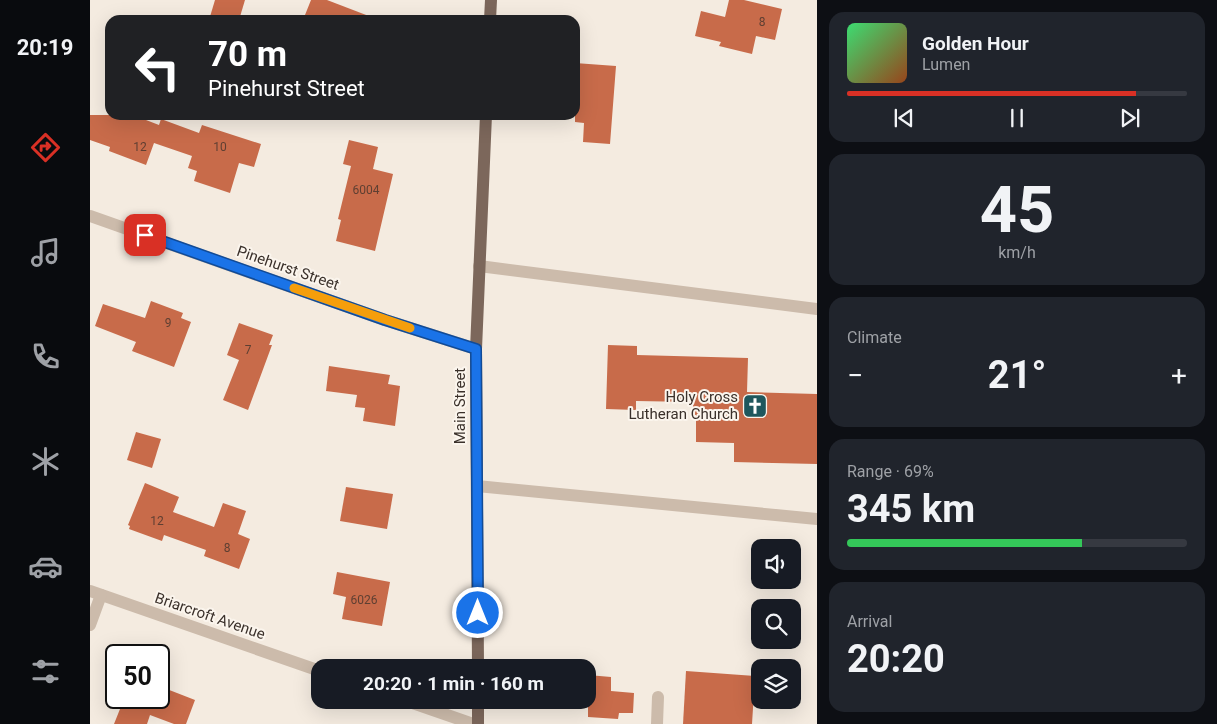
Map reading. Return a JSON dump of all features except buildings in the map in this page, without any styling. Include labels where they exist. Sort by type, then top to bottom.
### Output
[{"type":"main road","points":[[490,15],[491,0]]},
{"type":"main road","name":"Main Street","points":[[478,659],[476,349],[486,120]]},
{"type":"main road","points":[[478,709],[478,724]]},
{"type":"street","name":"Pinehurst Street","points":[[90,216],[385,320],[476,349]]},
{"type":"street","points":[[479,266],[817,309]]},
{"type":"street","points":[[477,486],[817,519]]},
{"type":"street","points":[[90,626],[96,593]]},
{"type":"street","name":"Briarcroft Avenue","points":[[96,593],[311,668]]},
{"type":"street","points":[[657,724],[658,697]]},
{"type":"street","points":[[430,709],[473,724]]},
{"type":"slow traffic","points":[[294,288],[410,328]]},
{"type":"place","name":"Holy Cross Lutheran Church","points":[[755,406]]},
{"type":"route","points":[[145,235],[385,320],[476,349],[478,613]]}]
